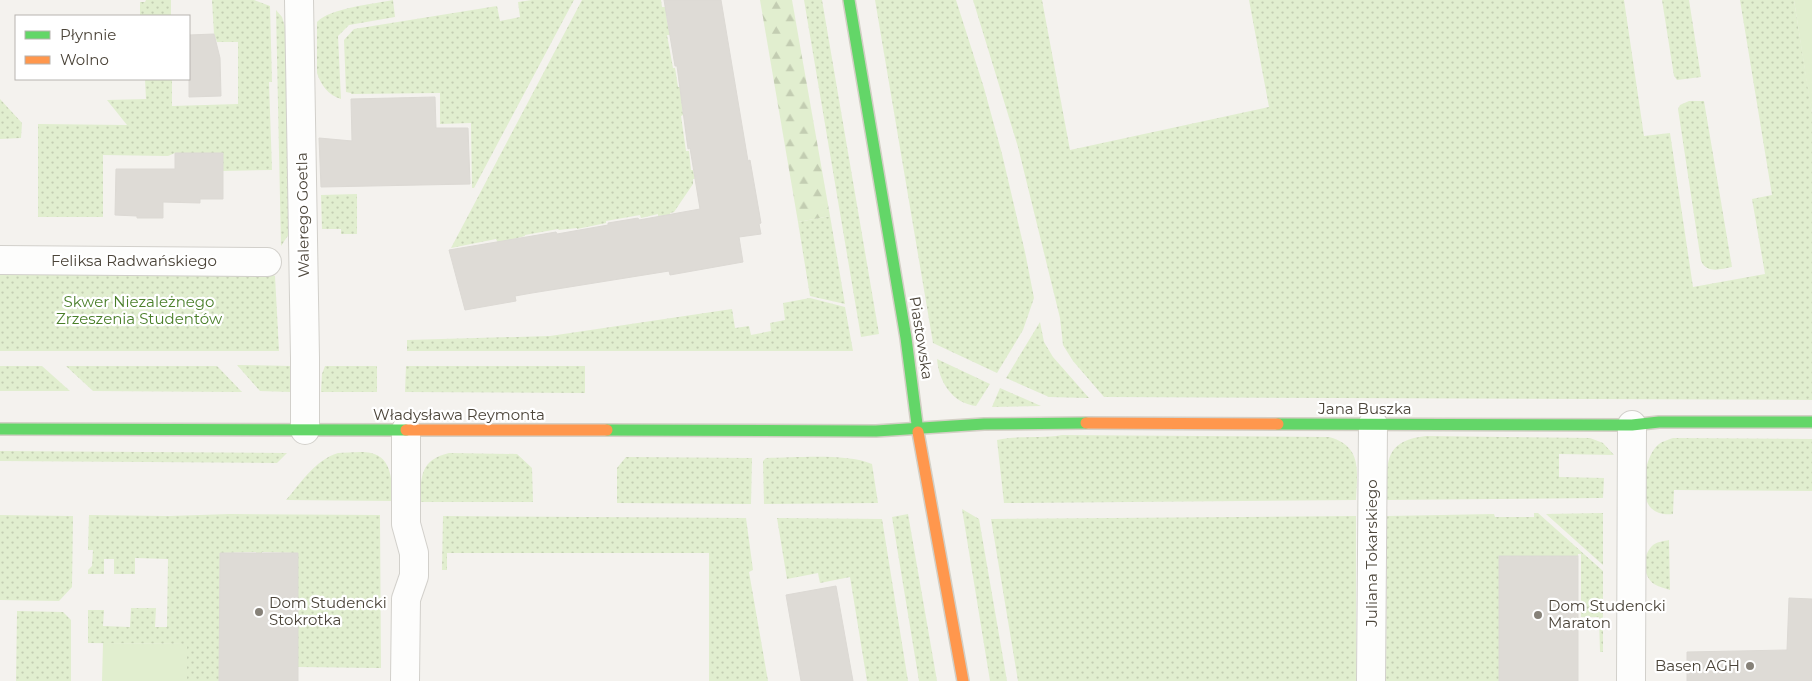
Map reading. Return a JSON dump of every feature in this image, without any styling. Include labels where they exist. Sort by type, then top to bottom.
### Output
[{"type":"street","name":"Walerego Goetla","points":[[298,0],[305,430]]},
{"type":"street","name":"Piastowska","points":[[849,0],[906,338],[918,428],[963,681]]},
{"type":"street","name":"Feliksa Radwańskiego","points":[[0,260],[267,262]]},
{"type":"street","name":"Jana Buszka","points":[[918,428],[976,424],[1067,423],[1632,425],[1658,422],[1812,422]]},
{"type":"street","name":"Juliana Tokarskiego","points":[[1371,681],[1373,424]]},
{"type":"street","points":[[1631,681],[1632,425]]},
{"type":"street","name":"Władysława Reymonta","points":[[0,428],[876,431],[918,428]]},
{"type":"street","points":[[405,681],[406,599],[414,576],[414,554],[406,524],[406,430]]},
{"type":"green space","points":[[146,0],[171,0],[171,15],[140,15],[140,2],[145,2]]},
{"type":"green space","points":[[212,0],[254,0],[270,6],[272,82],[269,82],[272,170],[223,171],[223,153],[175,153],[168,156],[103,155],[103,217],[38,217],[38,124],[127,125],[107,100],[146,99],[145,80],[172,80],[172,106],[238,104],[238,42],[217,42],[214,34]]},
{"type":"green space","points":[[393,0],[395,17],[349,25],[338,36],[341,99],[332,95],[323,85],[317,73],[317,22],[323,17],[342,10]]},
{"type":"green space","points":[[574,0],[474,188],[472,188],[471,123],[440,124],[440,93],[351,94],[346,92],[344,40],[354,29],[497,6],[500,21],[520,17],[518,2]]},
{"type":"green space","points":[[582,0],[661,0],[662,7],[667,7],[668,15],[666,15],[670,35],[667,35],[673,68],[675,68],[678,87],[680,87],[683,115],[681,116],[686,151],[689,151],[691,170],[693,170],[695,179],[693,179],[693,184],[670,215],[658,216],[658,214],[641,218],[640,215],[606,221],[606,223],[577,229],[558,229],[525,235],[498,243],[496,239],[451,248]]},
{"type":"green space","points":[[760,0],[792,0],[830,216],[798,222]]},
{"type":"green space","points":[[804,0],[822,0],[879,334],[861,337]]},
{"type":"green space","points":[[875,0],[956,0],[984,88],[1002,154],[1034,298],[1023,330],[997,373],[933,343]]},
{"type":"green space","points":[[973,0],[1042,0],[1070,150],[1269,107],[1249,0],[1624,0],[1644,136],[1670,133],[1693,287],[1765,274],[1752,199],[1772,195],[1740,0],[1794,0],[1812,113],[1812,400],[1104,397],[1073,361],[1063,345],[1060,318],[1018,147]]},
{"type":"green space","points":[[1662,0],[1689,0],[1701,77],[1677,80],[1674,76]]},
{"type":"green space","points":[[1794,0],[1812,0],[1812,113],[1810,103]]},
{"type":"green space","points":[[276,10],[282,17],[287,33],[291,231],[281,246]]},
{"type":"green space","points":[[0,99],[22,123],[21,138],[0,139]]},
{"type":"green space","points":[[1689,101],[1704,101],[1732,267],[1711,269],[1707,268],[1701,261],[1678,109],[1680,105]]},
{"type":"green space","points":[[357,194],[357,234],[341,234],[341,229],[322,229],[321,195]]},
{"type":"green space","points":[[830,216],[845,304],[810,296],[798,222]]},
{"type":"green space","name":"Skwer Niezależnego Zrzeszenia Studentów","points":[[0,269],[270,273],[275,276],[279,351],[0,351]]},
{"type":"green space","points":[[810,298],[845,307],[853,351],[407,351],[407,340],[550,336],[732,309],[735,328],[749,326],[751,335],[771,331],[770,323],[785,320],[783,303]]},
{"type":"green space","points":[[1040,322],[1044,342],[1053,357],[1089,398],[1049,397],[1006,378]]},
{"type":"green space","points":[[937,359],[990,384],[976,406],[960,401],[948,390],[938,368]]},
{"type":"green space","points":[[237,365],[290,366],[290,392],[260,391]]},
{"type":"green space","points":[[0,366],[42,366],[70,391],[0,391]]},
{"type":"green space","points":[[66,366],[217,366],[242,392],[93,391]]},
{"type":"green space","points":[[325,366],[377,366],[377,392],[321,392],[322,374]]},
{"type":"green space","points":[[406,366],[585,366],[585,393],[405,392]]},
{"type":"green space","points":[[1000,388],[1041,406],[992,407]]},
{"type":"green space","points":[[1062,435],[1329,437],[1340,441],[1348,447],[1356,461],[1356,500],[1004,503],[997,440]]},
{"type":"green space","points":[[1426,436],[1590,438],[1603,443],[1614,455],[1559,454],[1559,477],[1604,478],[1603,498],[1387,500],[1388,465],[1394,449],[1401,443]]},
{"type":"green space","points":[[1673,438],[1812,439],[1812,491],[1674,490],[1673,514],[1659,513],[1653,510],[1647,502],[1644,484],[1645,475],[1654,449],[1661,443]]},
{"type":"green space","points":[[0,451],[287,453],[277,463],[0,461]]},
{"type":"green space","points":[[338,453],[371,453],[384,460],[390,472],[392,501],[286,500],[315,466]]},
{"type":"green space","points":[[449,453],[517,454],[532,468],[533,502],[420,502],[424,470],[432,460]]},
{"type":"green space","points":[[626,457],[752,458],[751,504],[617,503],[617,468]]},
{"type":"green space","points":[[835,457],[872,464],[878,503],[764,504],[763,461],[766,458]]},
{"type":"green space","points":[[962,509],[979,519],[1007,681],[990,681]]},
{"type":"green space","points":[[1534,513],[1538,513],[1603,571],[1603,652],[1600,652],[1599,617],[1581,617],[1581,554],[1578,554],[1578,556],[1500,556],[1499,681],[1386,681],[1387,516],[1494,514],[1495,517],[1534,517]]},
{"type":"green space","points":[[1603,513],[1603,565],[1546,514]]},
{"type":"green space","points":[[230,514],[380,515],[381,668],[298,667],[297,553],[262,552],[262,556],[256,556],[256,552],[220,553],[219,681],[187,681],[187,644],[88,643],[88,610],[104,610],[103,626],[130,627],[131,608],[156,608],[155,627],[167,627],[168,559],[135,558],[135,574],[114,574],[114,559],[104,559],[104,574],[88,574],[88,570],[92,566],[93,550],[88,550],[89,515],[169,516]]},
{"type":"green space","points":[[908,514],[937,681],[919,681],[892,517]]},
{"type":"green space","points":[[0,515],[73,516],[72,587],[59,601],[0,600]]},
{"type":"green space","points":[[443,516],[746,518],[753,570],[749,572],[768,681],[709,681],[709,553],[447,553],[447,570],[442,570]]},
{"type":"green space","points":[[1356,516],[1356,681],[1018,681],[991,519]]},
{"type":"green space","points":[[777,518],[882,519],[908,681],[867,681],[850,577],[820,583],[818,573],[787,579]]},
{"type":"green space","points":[[1669,540],[1670,590],[1654,584],[1650,580],[1647,576],[1645,565],[1649,549],[1659,542]]},
{"type":"green space","points":[[17,611],[63,612],[71,620],[71,681],[16,681]]},
{"type":"green space","points":[[103,643],[187,644],[187,681],[102,681]]},
{"type":"building","points":[[664,0],[721,0],[748,161],[750,160],[761,223],[759,224],[761,234],[739,237],[743,262],[670,275],[669,271],[532,293],[515,296],[516,301],[465,310],[449,250],[556,232],[557,234],[608,225],[608,223],[638,218],[639,220],[700,209],[690,148],[688,149],[677,66],[675,66]]},
{"type":"building","points":[[214,34],[220,58],[221,96],[189,97],[190,35]]},
{"type":"building","points":[[435,97],[436,128],[468,128],[470,184],[321,187],[319,138],[352,141],[351,99]]},
{"type":"building","points":[[175,153],[223,153],[223,199],[200,199],[200,203],[163,202],[163,218],[137,218],[137,216],[115,215],[116,169],[175,169]]},
{"type":"building","name":"Dom Studencki Stokrotka","points":[[220,553],[298,553],[298,681],[219,681]]},
{"type":"building","name":"Dom Studencki Maraton","points":[[1499,556],[1578,556],[1578,681],[1499,681]]},
{"type":"building","points":[[836,586],[853,681],[801,681],[786,595]]},
{"type":"building","name":"Basen AGH","points":[[1789,598],[1812,599],[1812,681],[1687,681],[1687,652],[1787,650]]},
{"type":"traffic: fast","points":[[849,0],[906,338],[918,432]]},
{"type":"traffic: fast","points":[[1278,424],[1632,425],[1659,422],[1812,422]]},
{"type":"traffic: fast","points":[[607,430],[876,431],[984,424],[1086,423]]},
{"type":"traffic: fast","points":[[0,429],[406,430]]},
{"type":"traffic: slow","points":[[1086,423],[1278,424]]},
{"type":"traffic: slow","points":[[406,430],[607,430]]},
{"type":"traffic: slow","points":[[918,432],[963,681]]},
{"type":"place","name":"Dom Studencki Stokrotka","points":[[259,612]]},
{"type":"place","name":"Dom Studencki Maraton","points":[[1538,615]]},
{"type":"place","name":"Basen AGH","points":[[1750,666]]}]
